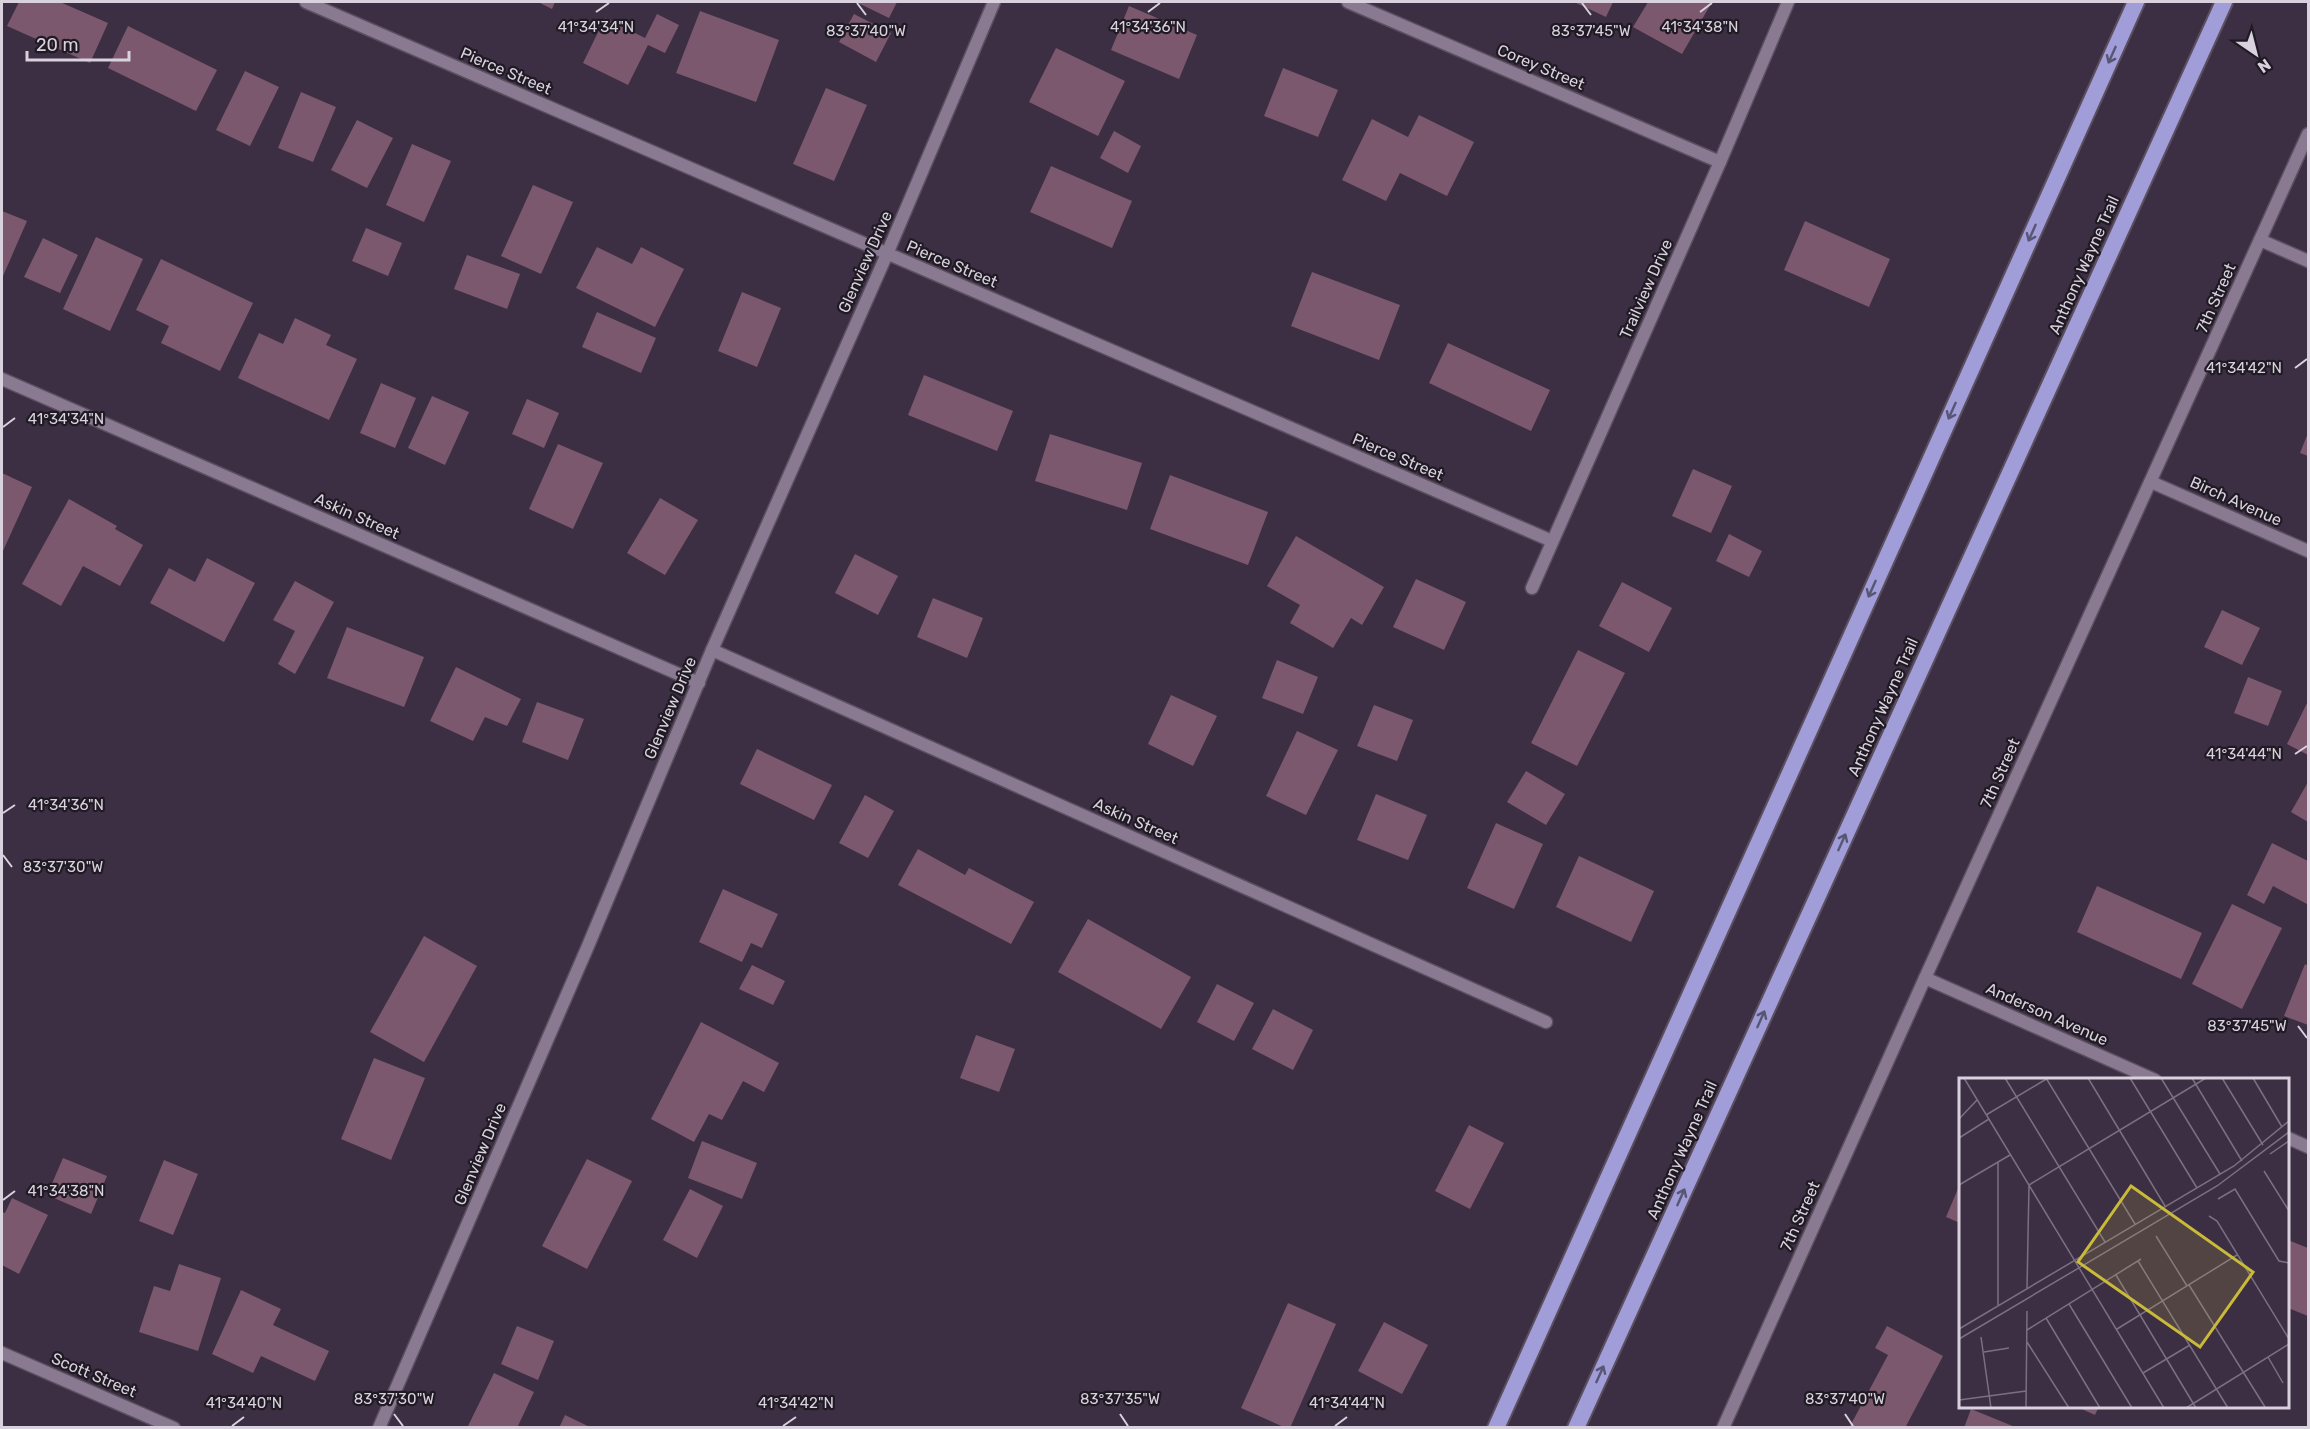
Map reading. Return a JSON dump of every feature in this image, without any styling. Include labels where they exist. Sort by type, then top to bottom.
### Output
[{"type":"highway","points":[[1496,1428],[2136,2]]},
{"type":"highway","name":"Anthony Wayne Trail","points":[[1576,1428],[2224,2]]},
{"type":"street","name":"Pierce Street","points":[[306,2],[1552,541]]},
{"type":"street","name":"Glenview Drive","points":[[379,1428],[584,957],[712,650],[887,254],[994,2]]},
{"type":"street","name":"Corey Street","points":[[1348,2],[1720,162]]},
{"type":"street","name":"Trailview Drive","points":[[1532,588],[1788,2]]},
{"type":"street","name":"7th Street","points":[[1723,1428],[2308,134]]},
{"type":"street","points":[[2260,240],[2308,261]]},
{"type":"street","name":"Askin Street","points":[[2,379],[699,683]]},
{"type":"street","name":"Birch Avenue","points":[[2151,482],[2308,551]]},
{"type":"street","name":"Askin Street","points":[[712,650],[1546,1022]]},
{"type":"street","name":"Anderson Avenue","points":[[1925,978],[2150,1078]]},
{"type":"street","points":[[2289,1138],[2308,1147]]},
{"type":"street","name":"Scott Street","points":[[2,1353],[174,1428]]},
{"type":"building","points":[[19,2],[60,2],[108,23],[90,63],[7,26]]},
{"type":"building","points":[[538,2],[555,2],[552,9]]},
{"type":"building","points":[[856,2],[897,2],[889,18]]},
{"type":"building","points":[[1574,2],[1613,2],[1606,17]]},
{"type":"building","points":[[1648,2],[1712,2],[1682,54],[1633,27]]},
{"type":"building","points":[[1129,6],[1197,35],[1179,79],[1111,50]]},
{"type":"building","points":[[700,11],[779,40],[756,102],[676,73]]},
{"type":"building","points":[[657,14],[679,25],[665,53],[648,45],[628,85],[583,63],[605,18],[645,38]]},
{"type":"building","points":[[854,14],[891,33],[876,62],[839,42]]},
{"type":"building","points":[[128,26],[217,70],[196,111],[108,68]]},
{"type":"building","points":[[1056,48],[1125,81],[1098,136],[1029,102]]},
{"type":"building","points":[[1283,68],[1338,90],[1318,137],[1264,116]]},
{"type":"building","points":[[245,71],[279,87],[250,146],[216,130]]},
{"type":"building","points":[[826,88],[867,105],[834,181],[793,164]]},
{"type":"building","points":[[301,92],[336,107],[313,162],[278,148]]},
{"type":"building","points":[[1419,115],[1474,142],[1447,196],[1400,173],[1386,201],[1342,180],[1372,119],[1408,137]]},
{"type":"building","points":[[357,120],[393,138],[367,188],[331,170]]},
{"type":"building","points":[[1114,131],[1141,146],[1128,173],[1100,158]]},
{"type":"building","points":[[412,144],[451,161],[424,222],[386,205]]},
{"type":"building","points":[[1051,166],[1132,201],[1112,248],[1030,212]]},
{"type":"building","points":[[533,185],[573,202],[541,274],[501,256]]},
{"type":"building","points":[[2,211],[27,221],[3,276],[2,275]]},
{"type":"building","points":[[1805,221],[1890,259],[1869,307],[1784,270]]},
{"type":"building","points":[[366,228],[402,243],[388,276],[352,261]]},
{"type":"building","points":[[96,237],[143,259],[110,331],[63,309]]},
{"type":"building","points":[[43,238],[78,255],[60,293],[24,277]]},
{"type":"building","points":[[597,247],[632,264],[641,247],[684,269],[655,327],[576,288]]},
{"type":"building","points":[[467,255],[520,274],[507,309],[454,289]]},
{"type":"building","points":[[161,259],[253,303],[220,371],[161,343],[169,326],[136,310]]},
{"type":"building","points":[[1312,272],[1400,305],[1379,360],[1291,326]]},
{"type":"building","points":[[742,292],[781,308],[757,367],[718,351]]},
{"type":"building","points":[[597,312],[656,338],[641,373],[582,347]]},
{"type":"building","points":[[295,318],[331,335],[326,345],[357,359],[329,420],[238,378],[259,333],[283,344]]},
{"type":"building","points":[[1448,343],[1550,390],[1531,431],[1429,383]]},
{"type":"building","points":[[924,375],[1013,411],[997,451],[908,415]]},
{"type":"building","points":[[381,383],[416,398],[395,448],[360,433]]},
{"type":"building","points":[[432,396],[469,412],[445,465],[408,448]]},
{"type":"building","points":[[527,399],[559,413],[544,448],[512,434]]},
{"type":"building","points":[[2308,433],[2308,456],[2300,453]]},
{"type":"building","points":[[1050,434],[1142,463],[1127,510],[1035,481]]},
{"type":"building","points":[[558,444],[603,463],[573,529],[529,509]]},
{"type":"building","points":[[1693,469],[1732,486],[1711,533],[1672,516]]},
{"type":"building","points":[[2,473],[32,487],[2,553]]},
{"type":"building","points":[[1170,475],[1268,512],[1248,565],[1150,529]]},
{"type":"building","points":[[660,498],[698,520],[665,575],[627,553]]},
{"type":"building","points":[[69,499],[117,526],[115,529],[143,545],[120,586],[83,566],[61,606],[22,584]]},
{"type":"building","points":[[1729,534],[1762,551],[1749,577],[1716,561]]},
{"type":"building","points":[[1296,536],[1384,587],[1362,625],[1351,618],[1333,648],[1290,623],[1300,605],[1267,586]]},
{"type":"building","points":[[855,554],[898,576],[878,615],[835,593]]},
{"type":"building","points":[[207,558],[255,583],[224,642],[150,603],[169,568],[195,582]]},
{"type":"building","points":[[1416,579],[1466,602],[1444,650],[1393,627]]},
{"type":"building","points":[[295,581],[334,602],[295,674],[278,664],[295,631],[273,620]]},
{"type":"building","points":[[1622,582],[1672,608],[1649,652],[1599,626]]},
{"type":"building","points":[[933,598],[983,618],[967,658],[917,637]]},
{"type":"building","points":[[2222,610],[2260,628],[2242,665],[2204,647]]},
{"type":"building","points":[[347,627],[424,657],[404,707],[327,678]]},
{"type":"building","points":[[1578,650],[1625,673],[1577,766],[1531,743]]},
{"type":"building","points":[[1277,660],[1318,677],[1303,714],[1262,698]]},
{"type":"building","points":[[456,667],[521,699],[507,726],[485,717],[473,741],[430,721]]},
{"type":"building","points":[[2248,677],[2282,691],[2268,726],[2234,713]]},
{"type":"building","points":[[1171,695],[1217,716],[1193,766],[1148,744]]},
{"type":"building","points":[[2308,701],[2308,755],[2287,744]]},
{"type":"building","points":[[537,702],[584,719],[568,760],[522,742]]},
{"type":"building","points":[[1374,705],[1413,720],[1397,761],[1357,746]]},
{"type":"building","points":[[1297,731],[1338,750],[1306,815],[1266,796]]},
{"type":"building","points":[[757,749],[832,785],[814,820],[740,784]]},
{"type":"building","points":[[1526,771],[1565,794],[1546,825],[1507,802]]},
{"type":"building","points":[[2308,782],[2308,822],[2291,812]]},
{"type":"building","points":[[1376,794],[1427,815],[1408,860],[1357,840]]},
{"type":"building","points":[[865,795],[894,811],[868,858],[839,843]]},
{"type":"building","points":[[1496,823],[1543,844],[1514,909],[1467,888]]},
{"type":"building","points":[[2272,843],[2308,861],[2307,904],[2273,886],[2264,904],[2247,895]]},
{"type":"building","points":[[918,849],[965,875],[969,868],[1034,902],[1011,944],[898,885]]},
{"type":"building","points":[[1579,856],[1654,891],[1631,942],[1556,907]]},
{"type":"building","points":[[2097,886],[2202,933],[2181,979],[2077,932]]},
{"type":"building","points":[[723,889],[778,914],[762,948],[751,943],[742,962],[699,942]]},
{"type":"building","points":[[2232,904],[2282,928],[2242,1009],[2192,984]]},
{"type":"building","points":[[1088,919],[1191,977],[1161,1029],[1058,972]]},
{"type":"building","points":[[424,936],[477,966],[424,1062],[370,1032]]},
{"type":"building","points":[[2305,964],[2308,966],[2308,1025],[2284,1016]]},
{"type":"building","points":[[752,965],[785,981],[773,1005],[739,989]]},
{"type":"building","points":[[1217,984],[1254,1003],[1234,1041],[1197,1022]]},
{"type":"building","points":[[1273,1009],[1313,1030],[1293,1070],[1252,1049]]},
{"type":"building","points":[[701,1022],[779,1063],[764,1092],[743,1081],[722,1120],[709,1114],[694,1142],[651,1119]]},
{"type":"building","points":[[976,1035],[1015,1049],[999,1092],[960,1078]]},
{"type":"building","points":[[374,1058],[425,1078],[391,1160],[341,1139]]},
{"type":"building","points":[[1469,1125],[1504,1143],[1470,1209],[1435,1191]]},
{"type":"building","points":[[702,1141],[757,1163],[742,1199],[688,1178]]},
{"type":"building","points":[[63,1158],[107,1176],[91,1214],[47,1195]]},
{"type":"building","points":[[587,1159],[632,1181],[587,1269],[542,1246]]},
{"type":"building","points":[[164,1160],[198,1174],[173,1235],[139,1221]]},
{"type":"building","points":[[1959,1186],[1959,1223],[1946,1217]]},
{"type":"building","points":[[690,1189],[723,1206],[697,1258],[663,1240]]},
{"type":"building","points":[[12,1198],[48,1215],[19,1274],[2,1265],[2,1212],[5,1213]]},
{"type":"building","points":[[2289,1240],[2308,1248],[2308,1316],[2289,1308]]},
{"type":"building","points":[[179,1264],[221,1278],[198,1351],[139,1332],[154,1286],[170,1291]]},
{"type":"building","points":[[241,1290],[281,1309],[273,1325],[329,1351],[315,1381],[261,1356],[253,1373],[212,1354]]},
{"type":"building","points":[[1288,1303],[1336,1324],[1290,1428],[1286,1428],[1241,1408]]},
{"type":"building","points":[[1384,1322],[1428,1345],[1402,1394],[1358,1371]]},
{"type":"building","points":[[517,1326],[554,1341],[538,1380],[501,1364]]},
{"type":"building","points":[[1887,1326],[1943,1356],[1905,1428],[1849,1428],[1888,1355],[1875,1348]]},
{"type":"building","points":[[494,1373],[534,1392],[517,1428],[467,1428]]},
{"type":"building","points":[[2079,1408],[2098,1408],[2095,1415]]},
{"type":"building","points":[[1971,1409],[2015,1427],[2015,1428],[1964,1428]]},
{"type":"building","points":[[565,1415],[592,1428],[559,1428]]}]
